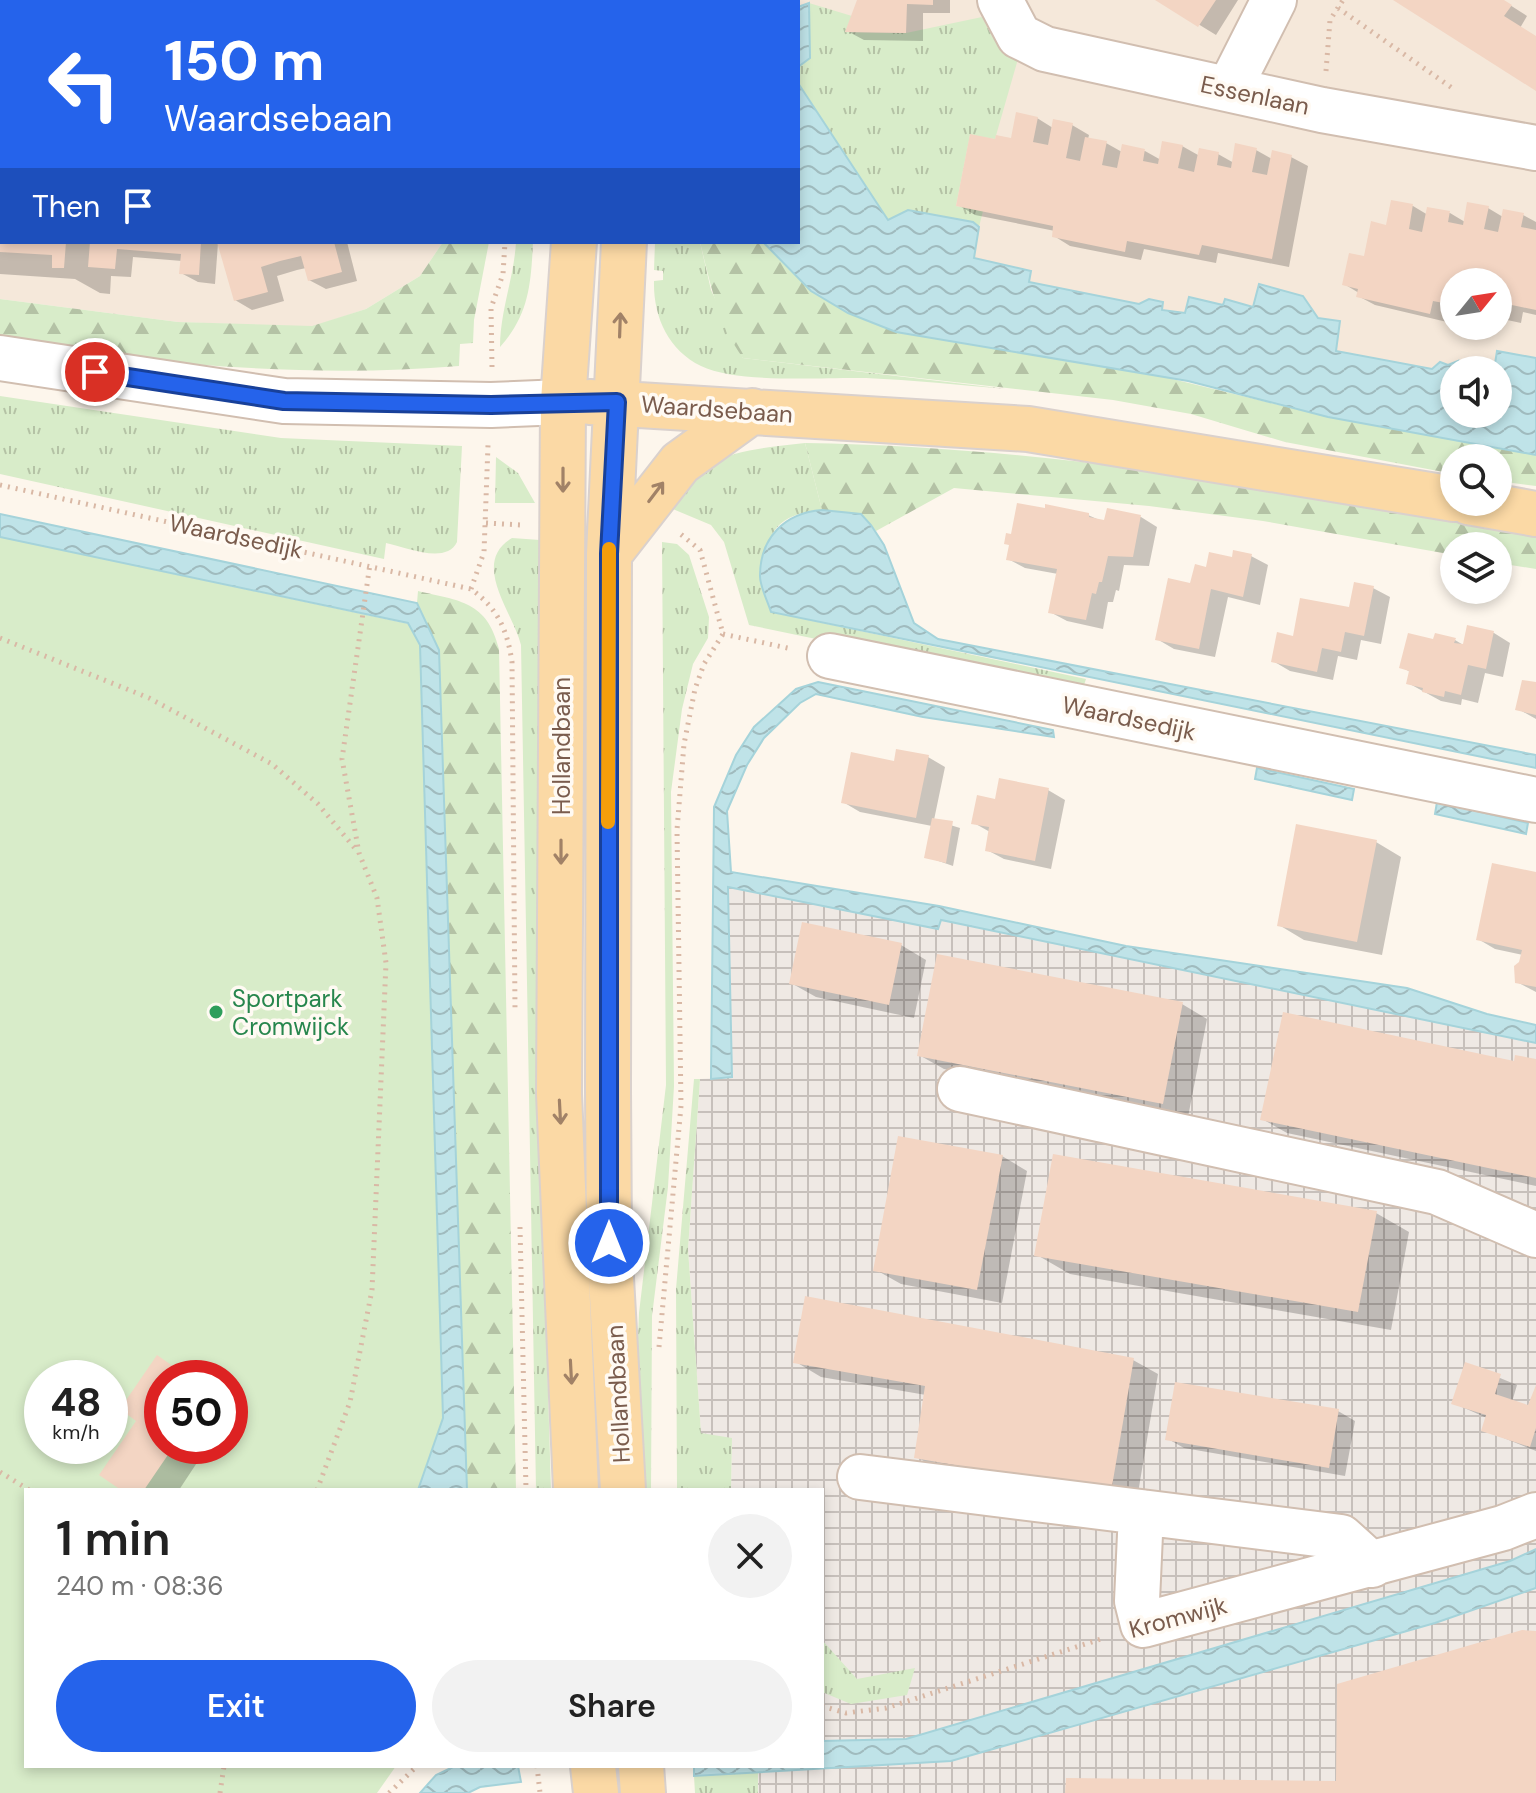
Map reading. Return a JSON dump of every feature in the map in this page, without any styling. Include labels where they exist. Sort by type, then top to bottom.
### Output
[{"type":"main road","name":"Hollandbaan","points":[[574,244],[563,402],[559,1094],[576,1488]]},
{"type":"main road","name":"Hollandbaan","points":[[623,1488],[609,1243],[609,554],[624,244]]},
{"type":"main road","name":"Waardsebaan","points":[[563,402],[617,402],[1028,429],[1440,497]]},
{"type":"main road","points":[[609,554],[680,463],[752,411]]},
{"type":"main road","points":[[1512,504],[1536,507]]},
{"type":"main road","name":"Waardsebaan","points":[[1512,510],[1536,514]]},
{"type":"main road","points":[[593,1768],[596,1793]]},
{"type":"main road","points":[[641,1768],[643,1793]]},
{"type":"street","name":"Essenlaan","points":[[1000,0],[1005,15],[1019,36],[1045,49],[1322,110],[1536,148]]},
{"type":"street","points":[[1229,89],[1274,0]]},
{"type":"street","name":"Waardsebaan","points":[[0,358],[284,401],[491,405],[563,402]]},
{"type":"street","name":"Waardsedijk","points":[[830,656],[1536,800]]},
{"type":"street","points":[[960,1089],[1437,1192],[1536,1235]]},
{"type":"street","points":[[860,1477],[1341,1537],[1372,1565]]},
{"type":"street","points":[[1141,1512],[1137,1601],[1143,1625]]},
{"type":"street","name":"Kromwijk","points":[[1143,1625],[1372,1565],[1503,1528],[1536,1515]]},
{"type":"path","points":[[1322,110],[1330,20],[1343,0]]},
{"type":"path","points":[[1338,8],[1462,94]]},
{"type":"path","name":"Waardsedijk","points":[[0,485],[370,564],[471,589],[484,552],[486,523]]},
{"type":"path","points":[[318,1488],[350,1402],[372,1290],[386,963],[377,898],[359,853],[342,759],[370,564]]},
{"type":"path","name":"Hollandbaan","points":[[659,1353],[681,1106],[677,830],[695,689],[704,664],[723,634],[830,656]]},
{"type":"path","points":[[0,638],[149,698],[272,764],[318,804],[359,853]]},
{"type":"path","points":[[0,1472],[26,1488]]},
{"type":"path","name":"Kromwijk","points":[[824,1707],[846,1713],[886,1708],[1143,1625]]},
{"type":"path","points":[[220,1793],[224,1768]]},
{"type":"path","points":[[389,1793],[415,1768]]},
{"type":"path","points":[[537,1768],[540,1793]]},
{"type":"shaded area","points":[[800,0],[1536,0],[1536,358],[1498,351],[1497,356],[1440,356],[1440,362],[1432,370],[1336,351],[1340,321],[1318,318],[1258,285],[1254,307],[1225,299],[1223,305],[1189,297],[1186,313],[1162,310],[1163,302],[1139,305],[1028,282],[1030,271],[973,258],[979,227],[800,85],[800,66],[810,58],[809,4],[800,6]]},
{"type":"shaded area","points":[[0,244],[442,244],[420,276],[366,309],[312,327],[178,322],[0,299]]},
{"type":"shaded area","points":[[727,887],[938,929],[940,920],[1536,1043],[1536,1793],[729,1793],[727,1768],[824,1768],[824,1488],[731,1488],[732,1439],[701,1434],[688,1249],[700,1079],[732,1077]]},
{"type":"green space","points":[[809,3],[852,16],[845,32],[906,33],[982,17],[993,38],[1018,59],[995,139],[970,135],[956,206],[983,211],[979,227],[973,222],[888,221],[800,86],[800,66],[810,58]]},
{"type":"green space","points":[[442,244],[489,244],[474,320],[473,343],[460,344],[459,366],[344,371],[229,367],[0,342],[0,299],[178,322],[312,326],[366,309],[420,276]]},
{"type":"green space","points":[[516,244],[533,244],[523,311],[500,347],[502,320]]},
{"type":"green space","points":[[655,244],[700,244],[711,290],[743,358],[1007,389],[919,381],[758,377],[717,372],[689,359],[671,341],[660,319],[654,294],[654,281],[663,280],[663,271],[654,270]]},
{"type":"green space","points":[[700,244],[765,244],[811,291],[1328,417],[1476,444],[1440,444],[1440,471],[1285,442],[1191,414],[1113,400],[743,358],[721,317]]},
{"type":"green space","points":[[0,396],[281,438],[462,446],[457,542],[452,549],[435,553],[386,543],[384,559],[0,474]]},
{"type":"green space","points":[[805,443],[822,510],[784,521],[774,531],[767,559],[771,612],[1086,679],[1081,694],[749,625],[724,542],[711,525],[668,507],[681,488],[710,464],[744,452]]},
{"type":"green space","points":[[805,443],[989,453],[1172,473],[1536,535],[1536,569],[1512,565],[1512,532],[1440,532],[1440,553],[1263,521],[1149,506],[954,488],[876,531],[859,517],[822,510]]},
{"type":"green space","points":[[1512,451],[1536,455],[1536,486],[1512,483]]},
{"type":"green space","points":[[496,457],[518,473],[535,503],[495,503]]},
{"type":"green space","name":"Sportpark Cromwijck","points":[[0,537],[409,624],[420,645],[443,1418],[419,1488],[24,1488],[24,1768],[395,1768],[377,1793],[0,1793]]},
{"type":"green space","points":[[512,538],[540,540],[540,1015],[551,1488],[536,1488],[521,645],[494,574],[500,548]]},
{"type":"green space","points":[[662,542],[677,544],[689,555],[709,617],[708,638],[693,664],[682,709],[671,792],[674,1086],[668,1187],[652,1316],[651,1488],[638,1488],[635,1408],[639,1313],[666,1085]]},
{"type":"green space","points":[[418,591],[470,606],[487,621],[499,649],[516,1488],[467,1488],[439,650],[417,603]]},
{"type":"green space","points":[[694,1079],[700,1079],[688,1249],[701,1433],[732,1438],[731,1488],[677,1488],[676,1289]]},
{"type":"green space","points":[[824,1642],[857,1679],[915,1668],[907,1695],[851,1704],[824,1693]]},
{"type":"green space","points":[[758,1771],[758,1793],[695,1793],[694,1776]]},
{"type":"water","points":[[809,3],[810,58],[800,66],[800,6]]},
{"type":"water","points":[[800,86],[888,220],[908,210],[973,222],[979,227],[974,258],[1031,271],[1029,282],[1139,304],[1149,299],[1163,302],[1162,310],[1185,313],[1189,297],[1223,305],[1225,299],[1253,307],[1259,284],[1303,296],[1318,318],[1340,321],[1336,351],[1432,369],[1440,362],[1440,428],[1512,428],[1512,356],[1496,356],[1497,351],[1536,358],[1536,455],[1512,451],[1512,444],[1476,444],[1328,417],[1188,381],[896,332],[848,313],[811,291],[765,244],[800,244]]},
{"type":"water","points":[[822,510],[861,514],[871,525],[884,545],[914,623],[938,639],[1536,755],[1536,768],[771,612],[760,576],[764,550],[786,522]]},
{"type":"water","points":[[0,514],[417,603],[439,650],[467,1488],[419,1488],[443,1418],[420,645],[408,623],[0,537]]},
{"type":"water","points":[[818,682],[1053,730],[1054,737],[923,717],[816,694],[800,703],[764,738],[747,765],[727,811],[731,872],[939,906],[1126,946],[1407,988],[1487,1014],[1536,1025],[1536,1043],[941,920],[938,929],[728,887],[732,1077],[711,1079],[714,807],[736,755],[754,727],[796,689]]},
{"type":"water","points":[[1257,768],[1354,789],[1352,800],[1255,779]]},
{"type":"water","points":[[1437,802],[1528,823],[1526,834],[1435,814]]},
{"type":"water","points":[[1536,1549],[1536,1588],[1435,1623],[951,1761],[694,1776],[694,1768],[824,1768],[824,1741],[906,1739],[1510,1561]]},
{"type":"water","points":[[451,1768],[518,1768],[521,1782],[480,1787],[468,1793],[420,1793],[436,1775]]},
{"type":"building","points":[[857,0],[933,0],[933,5],[907,4],[906,33],[845,32]]},
{"type":"building","points":[[1155,0],[1216,0],[1198,27]]},
{"type":"building","points":[[1393,0],[1504,0],[1512,5],[1504,16],[1536,36],[1536,91]]},
{"type":"building","points":[[1016,112],[1038,117],[1033,142],[1048,145],[1053,119],[1073,123],[1066,158],[1080,161],[1085,137],[1107,141],[1102,165],[1117,168],[1122,144],[1145,149],[1143,161],[1158,164],[1162,141],[1183,145],[1178,168],[1194,172],[1199,148],[1219,152],[1217,165],[1231,168],[1235,143],[1257,148],[1252,172],[1267,175],[1272,150],[1292,155],[1272,259],[1202,245],[1199,255],[1127,241],[1125,252],[1052,237],[1053,226],[956,206],[970,134],[995,139],[996,135],[1011,138]]},
{"type":"building","points":[[1391,200],[1413,204],[1409,229],[1422,232],[1427,207],[1450,211],[1448,222],[1463,225],[1467,202],[1489,206],[1484,229],[1498,232],[1503,209],[1524,213],[1521,227],[1536,230],[1536,310],[1512,305],[1512,268],[1440,268],[1440,302],[1433,301],[1430,314],[1356,297],[1358,289],[1342,285],[1349,253],[1364,256],[1371,221],[1386,225]]},
{"type":"building","points":[[0,244],[66,244],[64,268],[52,268],[52,255],[0,252]]},
{"type":"building","points":[[90,244],[201,244],[199,275],[179,274],[181,254],[117,249],[115,269],[88,267]]},
{"type":"building","points":[[218,244],[335,244],[342,272],[308,281],[301,256],[280,261],[261,267],[268,292],[234,301]]},
{"type":"building","points":[[1017,503],[1045,508],[1045,504],[1089,513],[1089,517],[1104,520],[1107,508],[1141,515],[1133,557],[1108,556],[1102,582],[1099,582],[1096,594],[1092,593],[1086,620],[1048,613],[1057,569],[1006,560],[1009,545],[1004,544],[1006,533],[1011,534]]},
{"type":"building","points":[[1233,550],[1252,554],[1243,597],[1211,589],[1199,649],[1155,640],[1168,578],[1190,583],[1195,564],[1206,567],[1209,552],[1232,557]]},
{"type":"building","points":[[1354,582],[1374,586],[1364,636],[1345,632],[1341,652],[1322,648],[1317,672],[1271,662],[1277,632],[1293,636],[1300,598],[1349,607]]},
{"type":"building","points":[[1467,625],[1494,631],[1486,669],[1468,665],[1461,695],[1445,691],[1444,697],[1406,684],[1409,671],[1399,668],[1408,633],[1433,639],[1435,633],[1456,638],[1454,643],[1463,644]]},
{"type":"building","points":[[1522,680],[1536,682],[1536,715],[1515,710]]},
{"type":"building","points":[[896,749],[929,755],[916,818],[841,803],[851,752],[894,761]]},
{"type":"building","points":[[999,778],[1049,788],[1035,861],[985,851],[989,827],[971,824],[977,795],[995,799]]},
{"type":"building","points":[[932,818],[953,821],[946,863],[924,858]]},
{"type":"building","points":[[1296,824],[1377,840],[1357,942],[1277,926]]},
{"type":"building","points":[[1492,863],[1536,872],[1536,987],[1515,983],[1514,966],[1519,962],[1522,950],[1476,940]]},
{"type":"building","points":[[802,922],[902,943],[889,1005],[789,984]]},
{"type":"building","points":[[937,954],[1183,1002],[1163,1104],[917,1056]]},
{"type":"building","points":[[1283,1012],[1514,1061],[1515,1055],[1536,1059],[1536,1178],[1260,1120]]},
{"type":"building","points":[[898,1136],[1003,1155],[977,1290],[873,1271]]},
{"type":"building","points":[[1053,1154],[1377,1211],[1358,1312],[1034,1256]]},
{"type":"building","points":[[805,1296],[1134,1358],[1111,1492],[914,1458],[925,1386],[793,1363]]},
{"type":"building","points":[[1465,1362],[1501,1374],[1495,1394],[1528,1405],[1536,1385],[1536,1428],[1530,1447],[1481,1431],[1486,1415],[1451,1404]]},
{"type":"building","points":[[144,1374],[144,1464],[162,1464],[145,1488],[118,1488],[99,1475],[107,1464],[128,1464],[128,1433],[136,1421],[128,1415],[128,1397]]},
{"type":"building","points":[[1175,1382],[1339,1409],[1329,1468],[1165,1440]]},
{"type":"building","points":[[1522,1630],[1536,1631],[1536,1793],[1065,1793],[1066,1778],[1336,1781],[1337,1684]]},
{"type":"slow traffic","points":[[608,822],[609,549]]},
{"type":"place","name":"Sportpark Cromwijck","points":[[216,1012]]},
{"type":"route","points":[[95,372],[284,401],[491,405],[617,402],[609,554],[609,1243]]}]
